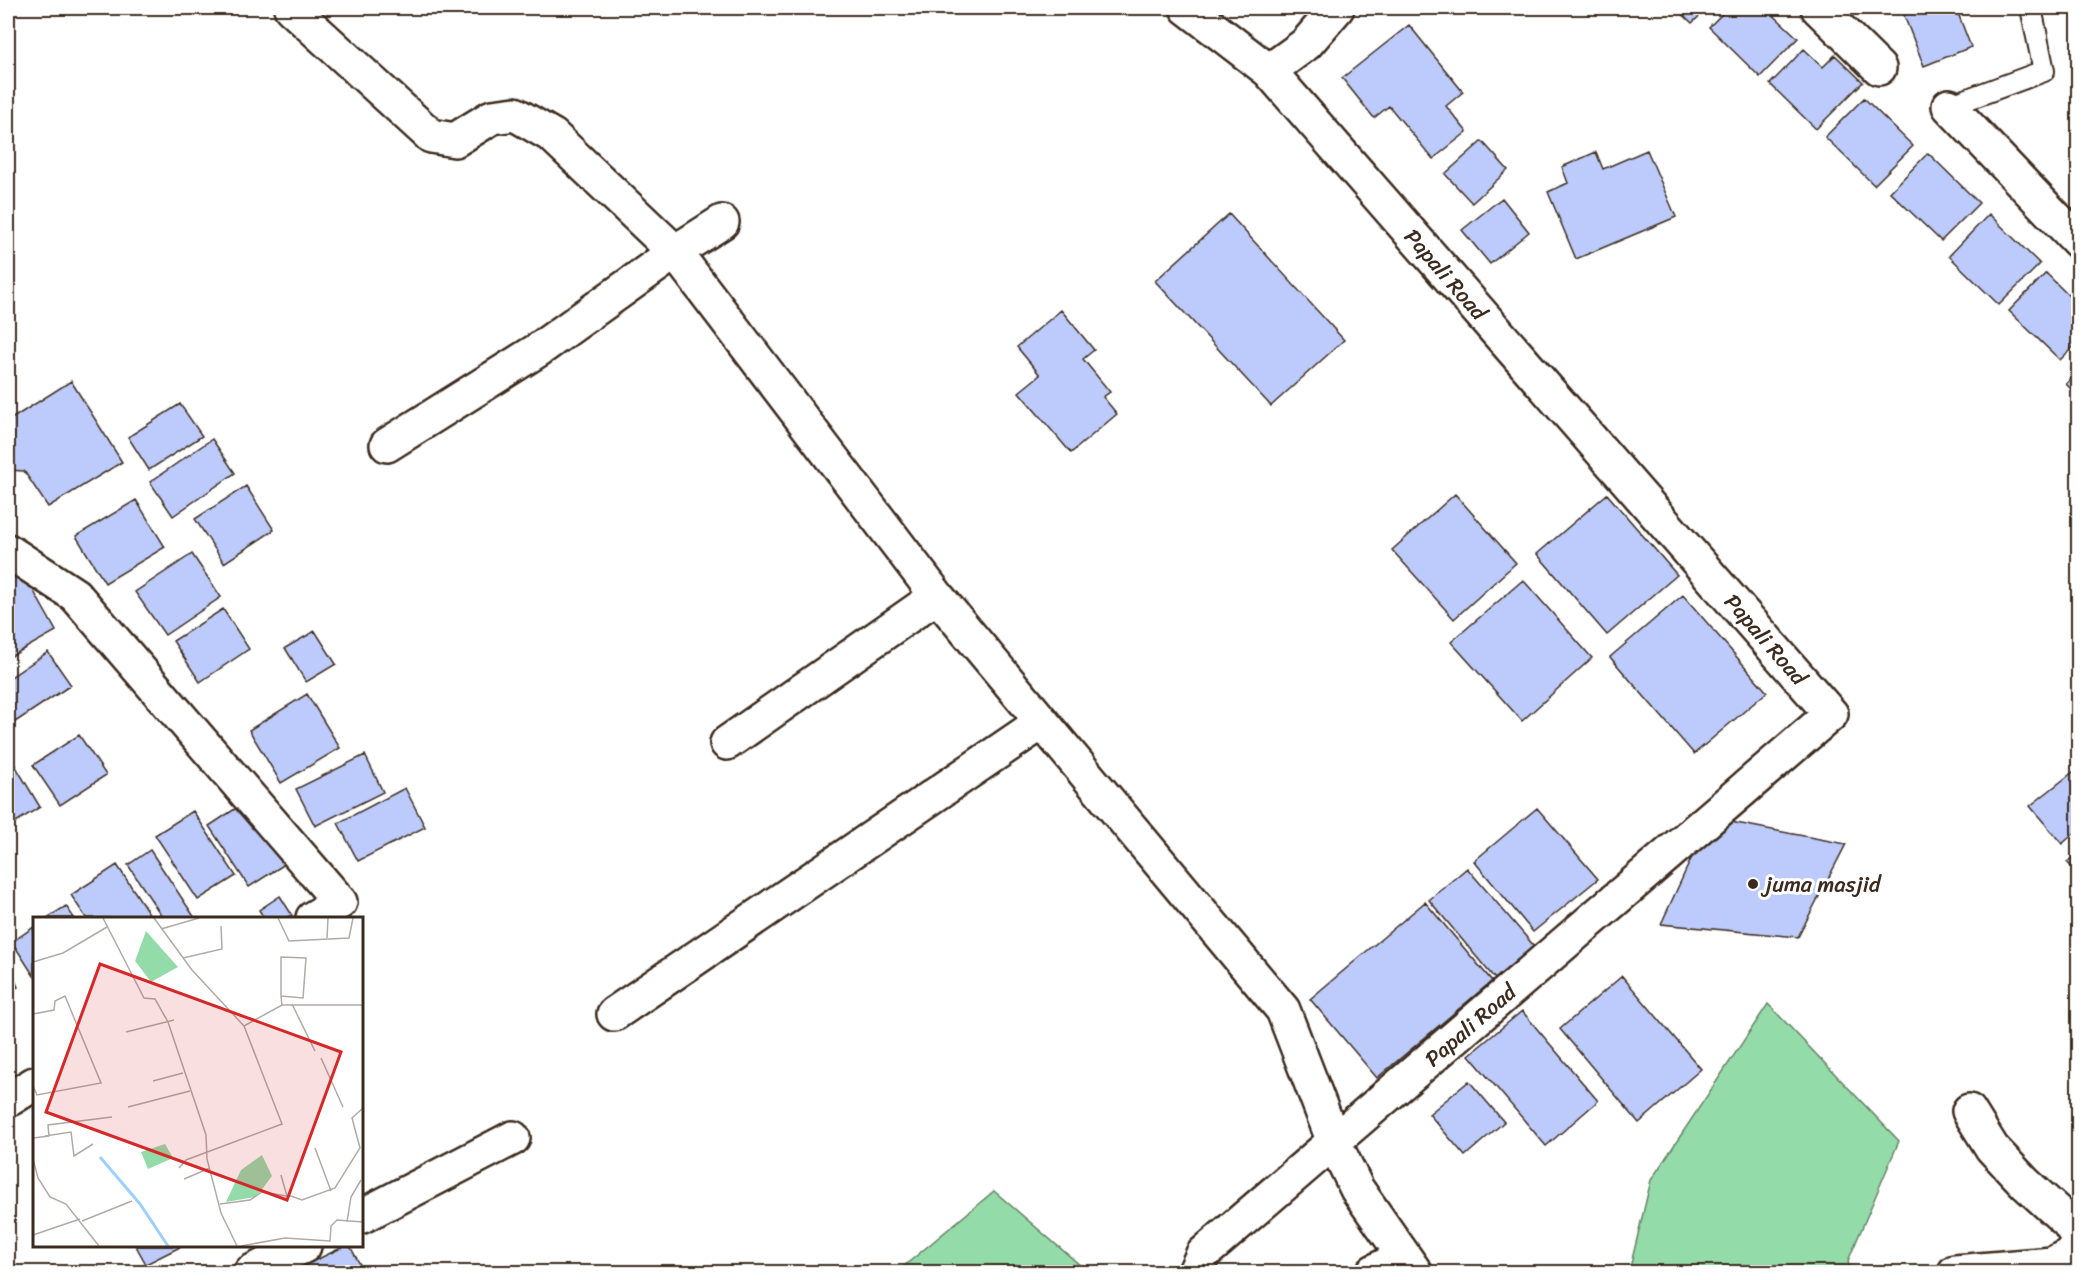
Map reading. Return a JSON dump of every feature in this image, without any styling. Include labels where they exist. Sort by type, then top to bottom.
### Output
[{"type":"street","points":[[291,8],[431,136],[455,140],[492,117],[514,114],[553,136],[675,252],[937,597],[1283,1010],[1334,1142],[1356,1189],[1409,1264],[1373,1272]]},
{"type":"street","points":[[1187,8],[1269,71],[1306,44],[1337,8]]},
{"type":"street","points":[[1818,8],[1879,68]]},
{"type":"street","name":"Papali Road","points":[[1269,71],[1832,714],[1334,1142]]},
{"type":"street","points":[[1949,106],[2079,241]]},
{"type":"street","points":[[387,445],[538,350],[675,252],[722,222]]},
{"type":"street","points":[[8,551],[75,595],[340,902],[315,917]]},
{"type":"street","points":[[727,743],[937,597]]},
{"type":"street","points":[[614,1014],[1042,722]]},
{"type":"street","points":[[8,1100],[33,1085]]},
{"type":"street","points":[[1955,1272],[2052,1264],[2069,1255],[2077,1245],[2078,1237],[2068,1222],[2025,1183],[1992,1148],[1969,1111]]},
{"type":"street","points":[[363,1215],[513,1138]]},
{"type":"street","points":[[1195,1272],[1203,1254],[1334,1142]]},
{"type":"street","points":[[251,1272],[300,1247]]},
{"type":"lane","points":[[1949,106],[2044,71],[2031,8]]},
{"type":"green space","points":[[1768,1004],[1899,1141],[1848,1261],[1850,1272],[1629,1272],[1651,1180]]},
{"type":"green space","points":[[994,1191],[1088,1272],[897,1272]]},
{"type":"building","points":[[1676,8],[1708,8],[1692,23]]},
{"type":"building","points":[[1728,8],[1766,8],[1798,38],[1760,77],[1709,27]]},
{"type":"building","points":[[1901,8],[1956,8],[1971,47],[1924,66]]},
{"type":"building","points":[[1409,25],[1463,92],[1446,106],[1467,132],[1433,159],[1389,106],[1374,118],[1342,78]]},
{"type":"building","points":[[1804,49],[1823,67],[1835,55],[1863,82],[1816,129],[1770,84]]},
{"type":"building","points":[[1864,98],[1913,146],[1874,185],[1825,137]]},
{"type":"building","points":[[1482,141],[1508,170],[1472,203],[1445,174]]},
{"type":"building","points":[[1647,150],[1676,217],[1576,259],[1548,192],[1568,183],[1562,167],[1596,152],[1603,169]]},
{"type":"building","points":[[1928,153],[1979,203],[1941,241],[1890,192]]},
{"type":"building","points":[[1502,198],[1529,232],[1490,264],[1462,230]]},
{"type":"building","points":[[1229,214],[1344,340],[1271,406],[1155,281]]},
{"type":"building","points":[[1989,214],[2040,264],[1999,305],[1949,256]]},
{"type":"building","points":[[2046,273],[2078,305],[2078,342],[2060,360],[2009,311]]},
{"type":"building","points":[[1061,310],[1094,350],[1083,359],[1110,392],[1103,397],[1117,414],[1071,453],[1019,392],[1040,375],[1017,347]]},
{"type":"building","points":[[2078,371],[2078,396],[2066,384]]},
{"type":"building","points":[[71,381],[122,462],[48,507],[24,471],[8,470],[8,421]]},
{"type":"building","points":[[180,404],[202,436],[149,470],[128,437]]},
{"type":"building","points":[[212,439],[235,473],[173,516],[150,482]]},
{"type":"building","points":[[246,486],[274,530],[224,563],[195,519]]},
{"type":"building","points":[[1455,494],[1516,563],[1454,619],[1392,550]]},
{"type":"building","points":[[1607,494],[1677,575],[1607,635],[1537,554]]},
{"type":"building","points":[[136,500],[165,547],[105,583],[76,536]]},
{"type":"building","points":[[192,554],[221,597],[165,635],[135,592]]},
{"type":"building","points":[[14,556],[56,631],[8,658],[8,560]]},
{"type":"building","points":[[1523,580],[1592,658],[1522,721],[1451,642]]},
{"type":"building","points":[[1683,595],[1767,692],[1694,754],[1610,657]]},
{"type":"building","points":[[223,609],[249,649],[200,682],[173,641]]},
{"type":"building","points":[[315,631],[336,664],[306,682],[285,648]]},
{"type":"building","points":[[48,652],[71,685],[9,726],[8,679]]},
{"type":"building","points":[[307,694],[340,748],[281,783],[249,730]]},
{"type":"building","points":[[79,735],[106,775],[60,805],[33,765]]},
{"type":"building","points":[[365,755],[383,792],[315,826],[296,789]]},
{"type":"building","points":[[8,756],[40,807],[8,827]]},
{"type":"building","points":[[2078,768],[2078,830],[2062,844],[2030,806]]},
{"type":"building","points":[[405,788],[425,827],[358,861],[338,823]]},
{"type":"building","points":[[244,803],[285,864],[249,887],[209,826]]},
{"type":"building","points":[[1537,808],[1598,879],[1533,932],[1474,861]]},
{"type":"building","points":[[193,811],[236,876],[198,900],[155,835]]},
{"type":"building","name":"juma masjid","points":[[1710,818],[1846,844],[1798,937],[1661,924]]},
{"type":"building","points":[[150,850],[194,917],[162,917],[128,865]]},
{"type":"building","points":[[2078,853],[2078,874],[2067,862]]},
{"type":"building","points":[[117,865],[151,917],[85,917],[71,895]]},
{"type":"building","points":[[1467,868],[1534,946],[1495,979],[1429,900]]},
{"type":"building","points":[[280,896],[292,915],[263,917],[259,910]]},
{"type":"building","points":[[1425,902],[1492,981],[1377,1078],[1310,999]]},
{"type":"building","points":[[66,906],[73,917],[49,917]]},
{"type":"building","points":[[33,928],[33,974],[12,942]]},
{"type":"building","points":[[8,964],[18,987],[8,991]]},
{"type":"building","points":[[1622,976],[1701,1069],[1639,1123],[1560,1029]]},
{"type":"building","points":[[1522,1011],[1598,1101],[1546,1146],[1469,1055]]},
{"type":"building","points":[[1469,1081],[1504,1122],[1465,1156],[1429,1114]]},
{"type":"building","points":[[137,1247],[180,1247],[146,1264]]},
{"type":"building","points":[[343,1247],[351,1247],[364,1272],[291,1272]]},
{"type":"place","name":"juma masjid","points":[[1753,884]]}]
